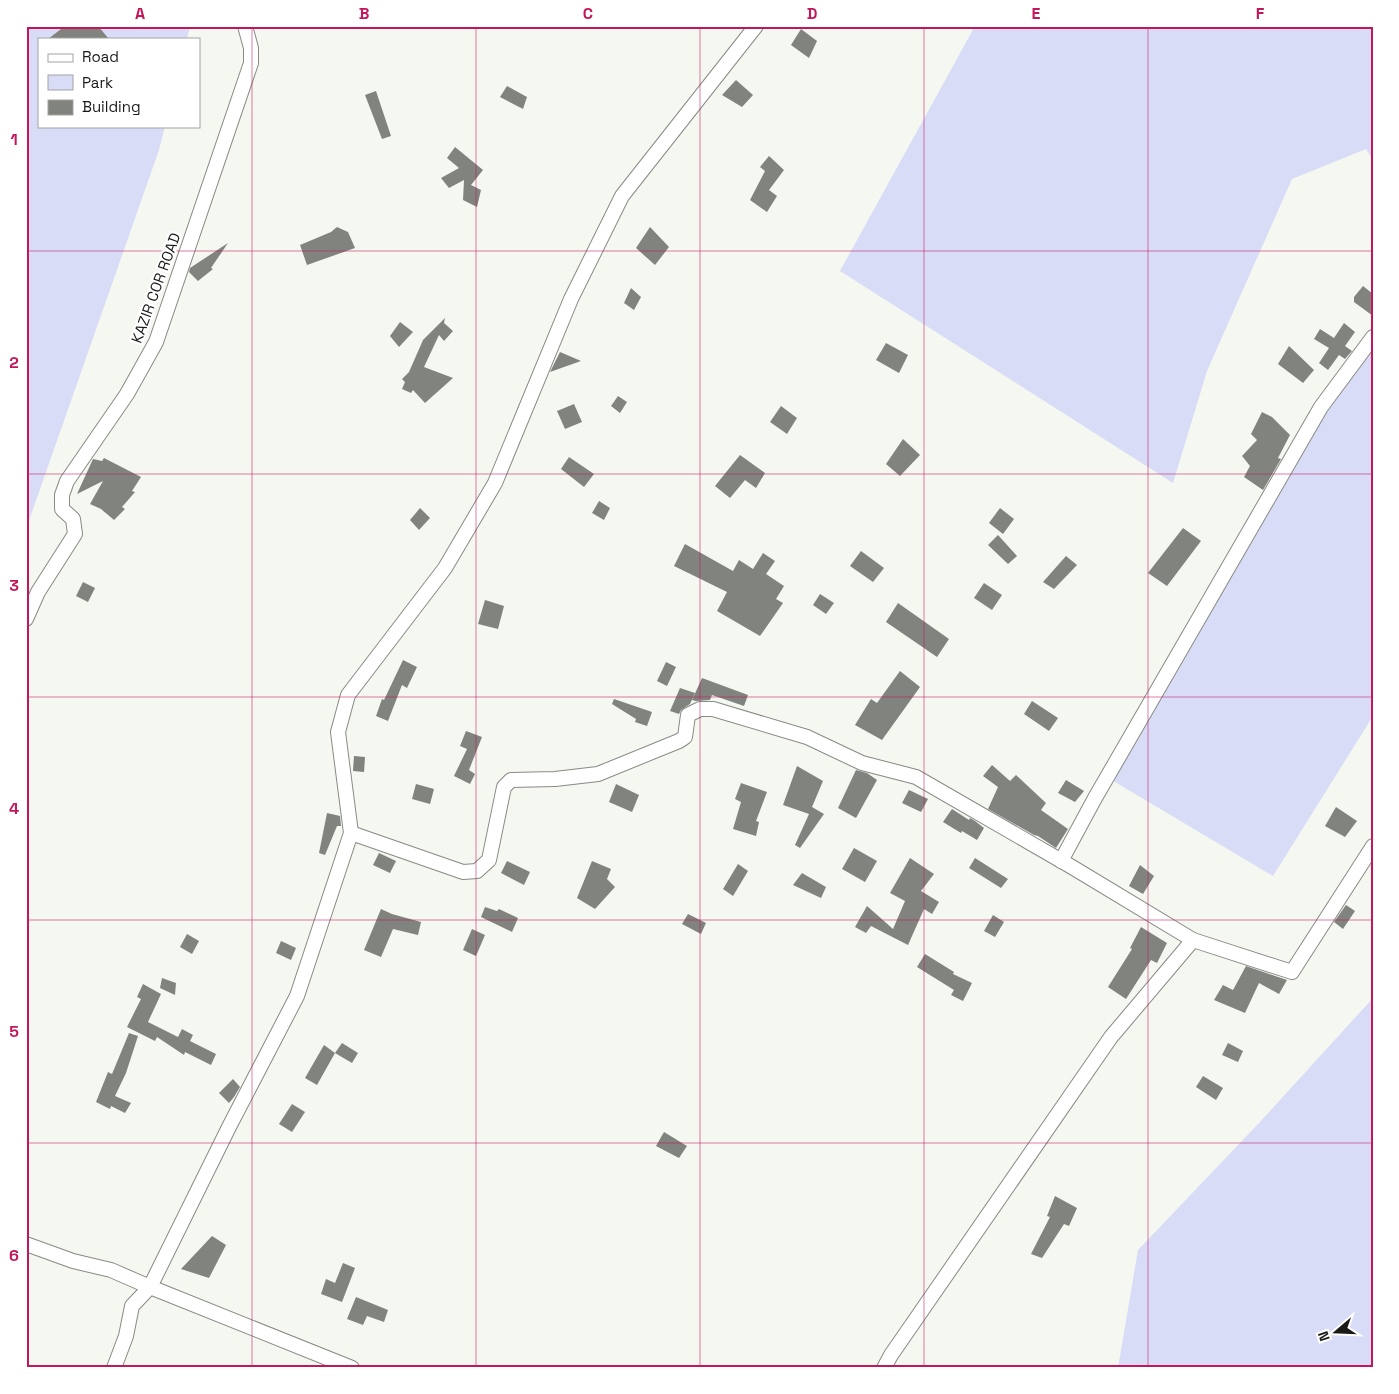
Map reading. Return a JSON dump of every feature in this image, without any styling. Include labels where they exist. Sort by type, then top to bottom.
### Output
[{"type":"street","name":"KAZIR COR ROAD","points":[[26,619],[38,592],[75,534],[73,519],[62,509],[62,495],[67,481],[127,394],[156,342],[251,63],[251,48],[245,26]]},
{"type":"street","points":[[114,1368],[126,1336],[132,1306],[150,1286],[297,996],[351,833],[338,732],[348,695],[444,568],[495,483],[570,299],[622,196],[756,26]]},
{"type":"street","points":[[1061,861],[1095,798],[1321,407],[1373,337]]},
{"type":"street","points":[[351,833],[463,872],[477,871],[489,860],[504,787],[511,780],[555,779],[598,774],[679,741],[685,737],[688,715],[700,709],[713,709],[807,737],[862,763],[916,777],[1193,940],[1292,972],[1373,846]]},
{"type":"street","points":[[884,1368],[891,1355],[1111,1037],[1193,940]]},
{"type":"street","points":[[26,1244],[73,1261],[111,1270],[352,1368]]},
{"type":"green space","points":[[26,26],[190,26],[187,38],[38,38],[38,128],[164,128],[159,150],[26,529]]},
{"type":"green space","points":[[975,26],[1373,26],[1373,160],[1366,149],[1292,179],[1207,371],[1173,483],[840,271]]},
{"type":"green space","points":[[1373,347],[1373,716],[1273,876],[1110,779],[1316,424]]},
{"type":"green space","points":[[1373,998],[1373,1368],[1118,1368],[1138,1250],[1259,1123]]},
{"type":"building","points":[[65,26],[98,26],[108,38],[49,38]]},
{"type":"building","points":[[801,29],[817,41],[809,58],[791,45]]},
{"type":"building","points":[[736,80],[753,95],[742,107],[722,95]]},
{"type":"building","points":[[507,86],[527,97],[523,109],[500,97]]},
{"type":"building","points":[[376,91],[391,136],[382,139],[365,95]]},
{"type":"building","points":[[455,147],[483,170],[471,185],[481,190],[477,207],[463,200],[464,180],[449,188],[441,178],[459,168],[447,158]]},
{"type":"building","points":[[769,156],[784,170],[769,190],[777,196],[767,212],[750,200],[765,171],[760,167]]},
{"type":"building","points":[[337,227],[348,232],[355,248],[307,265],[300,245],[331,232]]},
{"type":"building","points":[[650,227],[669,247],[655,265],[636,248]]},
{"type":"building","points":[[228,243],[211,268],[213,269],[198,281],[189,272],[190,268]]},
{"type":"building","points":[[1363,286],[1373,294],[1373,316],[1354,302],[1354,297]]},
{"type":"building","points":[[631,288],[641,297],[634,310],[624,303]]},
{"type":"building","points":[[445,318],[444,323],[453,331],[444,341],[439,335],[424,367],[453,378],[425,403],[413,390],[411,393],[402,389],[405,382],[402,379],[409,372],[423,340]]},
{"type":"building","points":[[400,322],[413,332],[399,347],[390,336]]},
{"type":"building","points":[[1344,323],[1355,332],[1345,346],[1352,351],[1345,359],[1339,355],[1328,370],[1319,363],[1329,348],[1314,339],[1320,329],[1334,338]]},
{"type":"building","points":[[886,343],[908,355],[899,373],[876,360]]},
{"type":"building","points":[[1289,346],[1314,370],[1303,383],[1278,364]]},
{"type":"building","points":[[560,352],[581,361],[550,372]]},
{"type":"building","points":[[618,396],[627,402],[620,413],[611,406]]},
{"type":"building","points":[[574,404],[582,422],[565,429],[557,411]]},
{"type":"building","points":[[781,406],[797,418],[787,434],[770,422]]},
{"type":"building","points":[[1262,412],[1272,417],[1290,435],[1278,458],[1281,459],[1263,490],[1244,477],[1250,466],[1242,456],[1257,440],[1251,434]]},
{"type":"building","points":[[903,439],[920,455],[900,476],[886,464]]},
{"type":"building","points":[[740,455],[765,473],[756,488],[745,480],[730,498],[715,486]]},
{"type":"building","points":[[569,457],[594,474],[584,487],[561,469]]},
{"type":"building","points":[[104,458],[141,477],[132,491],[135,492],[122,507],[125,509],[114,520],[101,509],[90,504],[103,481],[77,494],[93,459],[102,461]]},
{"type":"building","points":[[599,501],[610,508],[604,520],[592,513]]},
{"type":"building","points":[[420,508],[430,518],[419,530],[410,520]]},
{"type":"building","points":[[1000,508],[1014,519],[1003,534],[989,523]]},
{"type":"building","points":[[1183,528],[1201,541],[1167,586],[1148,573]]},
{"type":"building","points":[[998,535],[1017,556],[1008,564],[988,545]]},
{"type":"building","points":[[685,544],[733,571],[739,560],[753,569],[763,553],[775,561],[766,574],[784,586],[776,599],[783,603],[760,636],[717,611],[727,592],[674,566]]},
{"type":"building","points":[[861,551],[884,568],[873,582],[850,566]]},
{"type":"building","points":[[1066,556],[1077,565],[1054,589],[1043,582]]},
{"type":"building","points":[[83,582],[95,588],[88,602],[76,596]]},
{"type":"building","points":[[984,583],[1002,595],[992,610],[974,598]]},
{"type":"building","points":[[820,594],[834,603],[826,614],[813,605]]},
{"type":"building","points":[[485,600],[504,606],[498,629],[478,624]]},
{"type":"building","points":[[898,603],[949,639],[937,657],[886,622]]},
{"type":"building","points":[[403,660],[417,667],[407,688],[402,685],[388,721],[376,716],[382,699],[384,700]]},
{"type":"building","points":[[666,662],[676,667],[667,686],[657,681]]},
{"type":"building","points":[[900,671],[920,687],[882,740],[855,725],[871,699],[877,703]]},
{"type":"building","points":[[702,678],[748,695],[744,706],[712,695],[710,700],[692,700]]},
{"type":"building","points":[[680,688],[695,693],[690,704],[681,710],[679,714],[670,711]]},
{"type":"building","points":[[614,699],[652,712],[647,726],[635,722],[636,719],[612,704]]},
{"type":"building","points":[[1032,701],[1058,718],[1049,731],[1024,714]]},
{"type":"building","points":[[466,731],[482,737],[469,770],[475,774],[470,784],[454,776],[467,749],[460,746]]},
{"type":"building","points":[[354,756],[365,757],[364,772],[353,771]]},
{"type":"building","points":[[992,765],[1010,781],[1016,775],[1046,803],[1041,810],[1068,829],[1056,848],[988,809],[998,787],[983,776]]},
{"type":"building","points":[[797,766],[823,781],[812,807],[824,814],[800,848],[795,845],[809,814],[783,805]]},
{"type":"building","points":[[856,770],[867,773],[877,780],[856,818],[838,808]]},
{"type":"building","points":[[1066,780],[1084,791],[1075,802],[1058,793]]},
{"type":"building","points":[[741,783],[767,792],[756,821],[759,822],[756,836],[733,829],[741,802],[735,799]]},
{"type":"building","points":[[416,784],[434,789],[430,804],[412,799]]},
{"type":"building","points":[[616,784],[639,795],[632,812],[609,802]]},
{"type":"building","points":[[909,790],[928,799],[921,812],[902,803]]},
{"type":"building","points":[[1336,807],[1357,821],[1345,837],[1325,826]]},
{"type":"building","points":[[952,809],[984,828],[977,840],[943,822]]},
{"type":"building","points":[[327,813],[340,816],[341,826],[337,826],[325,855],[319,853]]},
{"type":"building","points":[[854,848],[877,861],[865,882],[842,869]]},
{"type":"building","points":[[379,853],[396,861],[390,873],[373,865]]},
{"type":"building","points":[[910,858],[934,874],[921,891],[939,902],[932,914],[924,909],[908,945],[871,926],[866,933],[855,927],[867,906],[893,929],[905,901],[890,893]]},
{"type":"building","points":[[975,858],[1008,879],[1001,888],[969,868]]},
{"type":"building","points":[[507,861],[530,872],[524,885],[501,873]]},
{"type":"building","points":[[592,861],[611,869],[607,879],[615,887],[595,909],[577,898]]},
{"type":"building","points":[[738,864],[748,871],[733,896],[723,889]]},
{"type":"building","points":[[1140,865],[1154,876],[1143,894],[1129,886]]},
{"type":"building","points":[[802,873],[826,887],[821,898],[793,885]]},
{"type":"building","points":[[1346,905],[1355,911],[1343,929],[1334,922]]},
{"type":"building","points":[[485,907],[497,911],[499,909],[518,918],[512,932],[481,917]]},
{"type":"building","points":[[381,909],[421,922],[418,935],[393,929],[381,957],[364,950]]},
{"type":"building","points":[[688,914],[706,923],[701,934],[682,924]]},
{"type":"building","points":[[993,915],[1004,922],[995,937],[984,931]]},
{"type":"building","points":[[1141,927],[1167,943],[1157,963],[1151,960],[1126,999],[1108,987],[1132,949],[1130,948]]},
{"type":"building","points":[[472,929],[485,935],[476,956],[463,950]]},
{"type":"building","points":[[187,934],[199,941],[192,954],[180,947]]},
{"type":"building","points":[[281,941],[296,948],[291,960],[276,953]]},
{"type":"building","points":[[925,954],[954,972],[953,974],[972,983],[963,1001],[951,995],[954,990],[917,967]]},
{"type":"building","points":[[1246,966],[1287,980],[1279,994],[1259,983],[1245,1013],[1214,1000],[1223,985],[1233,990]]},
{"type":"building","points":[[162,978],[176,983],[175,995],[160,988]]},
{"type":"building","points":[[143,984],[161,994],[148,1022],[178,1037],[182,1029],[193,1035],[190,1041],[216,1054],[211,1065],[185,1052],[184,1055],[157,1037],[155,1041],[127,1027],[141,999],[137,997]]},
{"type":"building","points":[[129,1033],[138,1036],[126,1073],[115,1096],[131,1103],[125,1113],[111,1106],[110,1109],[96,1102],[108,1072],[112,1074]]},
{"type":"building","points":[[342,1043],[358,1053],[352,1063],[335,1053]]},
{"type":"building","points":[[1228,1043],[1243,1051],[1238,1062],[1222,1055]]},
{"type":"building","points":[[324,1045],[335,1053],[317,1085],[305,1078]]},
{"type":"building","points":[[1203,1076],[1223,1088],[1216,1100],[1196,1087]]},
{"type":"building","points":[[233,1079],[240,1087],[229,1103],[219,1093]]},
{"type":"building","points":[[292,1104],[305,1112],[292,1132],[279,1124]]},
{"type":"building","points":[[664,1132],[687,1146],[679,1158],[656,1146]]},
{"type":"building","points":[[1055,1196],[1077,1208],[1069,1226],[1064,1224],[1042,1258],[1031,1254],[1050,1217],[1047,1216]]},
{"type":"building","points":[[212,1236],[226,1245],[209,1278],[181,1269]]},
{"type":"building","points":[[343,1263],[355,1268],[342,1302],[321,1294],[326,1279],[335,1283]]},
{"type":"building","points":[[356,1297],[388,1310],[384,1322],[367,1316],[363,1325],[347,1319]]}]
